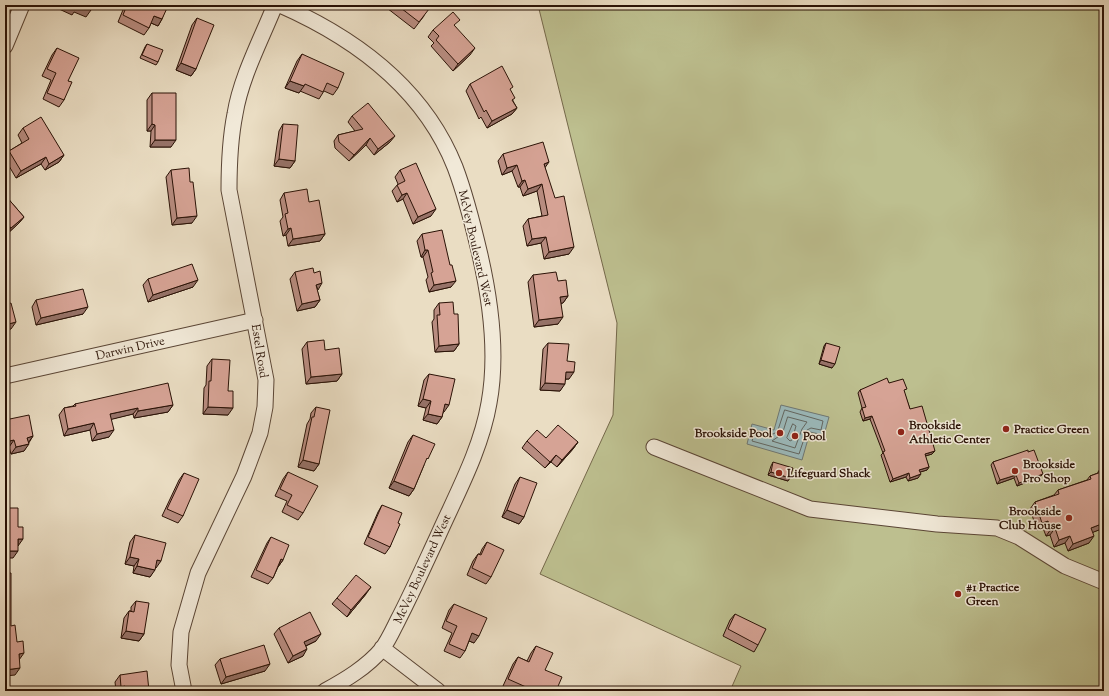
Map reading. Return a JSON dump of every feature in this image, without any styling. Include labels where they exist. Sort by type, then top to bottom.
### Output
[{"type":"street","points":[[5,46],[22,5]]},
{"type":"street","name":"Estel Road","points":[[184,691],[179,665],[181,632],[198,573],[244,476],[260,433],[265,407],[266,380],[229,190],[229,161],[235,113],[244,80],[275,5]]},
{"type":"street","name":"McVey Boulevard West","points":[[280,5],[333,31],[366,53],[391,75],[427,115],[454,165],[468,204],[490,306],[493,369],[489,404],[481,433],[467,470],[411,596],[382,648],[367,664],[325,691]]},
{"type":"street","name":"Darwin Drive","points":[[5,376],[255,320]]},
{"type":"street","points":[[654,447],[804,507],[937,524],[997,528],[1019,537],[1065,566],[1104,582]]},
{"type":"street","points":[[382,648],[438,691]]},
{"type":"green space","points":[[538,5],[1104,5],[1104,691],[730,691],[741,666],[540,574],[613,415],[617,323]]},
{"type":"water","name":"Brookside Pool","points":[[781,405],[829,417],[824,435],[810,432],[802,460],[747,444],[752,424],[774,430]]},
{"type":"building","points":[[70,5],[78,5],[77,8]]},
{"type":"building","points":[[80,5],[93,5],[91,10]]},
{"type":"building","points":[[127,5],[168,6],[162,19],[154,16],[149,28],[123,15]]},
{"type":"building","points":[[397,5],[423,5],[429,9],[419,22]]},
{"type":"building","points":[[453,12],[460,20],[454,25],[475,48],[458,64],[436,40],[439,36],[433,30]]},
{"type":"building","points":[[197,18],[214,25],[196,69],[181,63]]},
{"type":"building","points":[[147,44],[163,50],[158,62],[142,55]]},
{"type":"building","points":[[57,48],[79,58],[68,81],[72,82],[64,100],[47,93],[56,73],[47,69]]},
{"type":"building","points":[[302,54],[344,73],[338,88],[327,83],[323,92],[305,84],[304,86],[290,81]]},
{"type":"building","points":[[502,66],[513,87],[510,89],[515,98],[512,100],[517,108],[492,121],[486,110],[484,112],[470,84]]},
{"type":"building","points":[[152,93],[176,93],[176,140],[155,140],[155,125],[152,124]]},
{"type":"building","points":[[368,103],[395,136],[378,149],[370,138],[354,155],[339,142],[338,135],[363,129],[352,116]]},
{"type":"building","points":[[41,117],[64,155],[49,164],[46,157],[21,171],[9,151],[29,139],[23,128]]},
{"type":"building","points":[[283,124],[298,125],[295,161],[279,159]]},
{"type":"building","points":[[543,142],[549,162],[544,164],[555,198],[564,196],[574,247],[549,252],[546,237],[532,239],[528,219],[548,215],[542,184],[528,189],[525,180],[522,181],[517,165],[507,168],[503,154]]},
{"type":"building","points":[[416,163],[436,209],[418,217],[407,193],[402,195],[397,185],[405,181],[400,170]]},
{"type":"building","points":[[189,168],[190,182],[193,182],[197,216],[177,218],[171,170]]},
{"type":"building","points":[[307,189],[309,202],[319,200],[325,234],[293,239],[291,228],[288,229],[285,214],[288,213],[284,193]]},
{"type":"building","points":[[5,195],[24,217],[11,228],[5,221]]},
{"type":"building","points":[[442,230],[450,265],[452,265],[456,281],[434,285],[431,273],[433,272],[428,250],[425,250],[422,234]]},
{"type":"building","points":[[192,264],[198,280],[153,295],[148,279]]},
{"type":"building","points":[[313,268],[314,273],[320,271],[322,283],[316,285],[320,300],[302,304],[295,272]]},
{"type":"building","points":[[556,272],[558,281],[566,280],[568,296],[560,297],[563,317],[539,320],[533,275]]},
{"type":"building","points":[[83,289],[88,307],[41,318],[36,300]]},
{"type":"building","points":[[453,302],[454,314],[458,314],[459,344],[439,346],[437,315],[440,315],[439,303]]},
{"type":"building","points":[[11,303],[16,322],[5,325],[5,305]]},
{"type":"building","points":[[324,340],[325,350],[339,348],[342,374],[311,377],[307,342]]},
{"type":"building","points":[[548,343],[569,344],[567,361],[575,362],[574,372],[566,372],[565,384],[545,383]]},
{"type":"building","points":[[826,343],[840,347],[835,364],[821,360]]},
{"type":"building","points":[[212,359],[230,360],[228,391],[233,391],[233,408],[208,407]]},
{"type":"building","points":[[429,374],[455,379],[449,405],[445,404],[442,417],[428,414],[431,401],[423,399]]},
{"type":"building","name":"Brookside Athletic Center","points":[[887,378],[889,383],[903,379],[907,389],[904,390],[910,409],[922,406],[935,451],[925,454],[929,467],[919,470],[921,474],[910,478],[909,473],[893,479],[883,452],[885,451],[872,416],[865,418],[862,408],[866,407],[860,390]]},
{"type":"building","points":[[168,383],[173,405],[138,411],[138,408],[110,414],[114,430],[97,434],[94,423],[68,429],[64,408],[76,406],[75,404]]},
{"type":"building","points":[[316,407],[330,410],[319,464],[303,460],[312,417],[314,417]]},
{"type":"building","points":[[29,415],[33,436],[27,438],[29,444],[16,447],[14,440],[5,442],[5,420]]},
{"type":"building","points":[[558,425],[578,442],[562,460],[556,455],[550,462],[527,441],[537,430],[546,438]]},
{"type":"building","points":[[413,435],[435,444],[428,459],[427,458],[414,489],[394,481]]},
{"type":"building","name":"Brookside Pro Shop","points":[[1028,450],[1028,452],[1034,450],[1043,474],[1019,483],[1016,475],[1000,480],[993,462]]},
{"type":"building","points":[[773,462],[793,468],[790,478],[771,472]]},
{"type":"building","name":"Brookside Club House","points":[[1104,471],[1104,523],[1091,528],[1094,536],[1073,544],[1070,536],[1059,540],[1055,528],[1051,529],[1048,521],[1042,523],[1035,502],[1059,494],[1058,490],[1091,479],[1090,476]]},
{"type":"building","points":[[288,472],[318,486],[303,513],[287,505],[292,495],[280,489]]},
{"type":"building","points":[[184,473],[199,479],[183,516],[167,509]]},
{"type":"building","points":[[520,477],[537,483],[524,517],[507,510]]},
{"type":"building","points":[[382,505],[402,513],[398,523],[400,524],[390,547],[368,537]]},
{"type":"building","points":[[5,508],[18,508],[18,527],[23,527],[23,539],[18,539],[18,551],[5,551]]},
{"type":"building","points":[[135,535],[166,543],[161,561],[157,560],[155,570],[137,566],[139,559],[130,557]]},
{"type":"building","points":[[271,537],[289,545],[273,578],[256,570]]},
{"type":"building","points":[[487,542],[504,550],[491,577],[472,568],[478,554],[481,555]]},
{"type":"building","points":[[5,573],[11,573],[11,626],[15,625],[17,642],[23,641],[24,653],[19,654],[20,668],[5,670]]},
{"type":"building","points":[[356,575],[371,587],[351,610],[337,598]]},
{"type":"building","points":[[136,601],[149,603],[144,634],[126,631],[129,611],[134,612]]},
{"type":"building","points":[[454,604],[487,618],[479,636],[472,633],[465,651],[449,644],[457,626],[446,621]]},
{"type":"building","points":[[310,612],[321,634],[304,642],[307,649],[293,656],[279,628]]},
{"type":"building","points":[[735,614],[766,629],[758,645],[728,629]]},
{"type":"building","points":[[264,645],[270,664],[226,677],[220,659]]},
{"type":"building","points":[[536,646],[553,653],[545,670],[562,677],[556,691],[535,691],[508,679],[518,657],[529,662]]},
{"type":"building","points":[[147,671],[149,691],[126,691],[125,686],[121,687],[120,675]]},
{"type":"building","points":[[593,687],[602,691],[591,691]]},
{"type":"place","name":"Practice Green","points":[[1006,429]]},
{"type":"place","name":"Brookside Athletic Center","points":[[901,432]]},
{"type":"place","name":"Brookside Pool","points":[[780,433]]},
{"type":"place","name":"Pool","points":[[795,436]]},
{"type":"place","name":"Brookside Pro Shop","points":[[1015,471]]},
{"type":"place","name":"Lifeguard Shack","points":[[779,473]]},
{"type":"place","name":"Brookside Club House","points":[[1069,518]]},
{"type":"place","name":"#1 Practice Green","points":[[958,594]]}]
